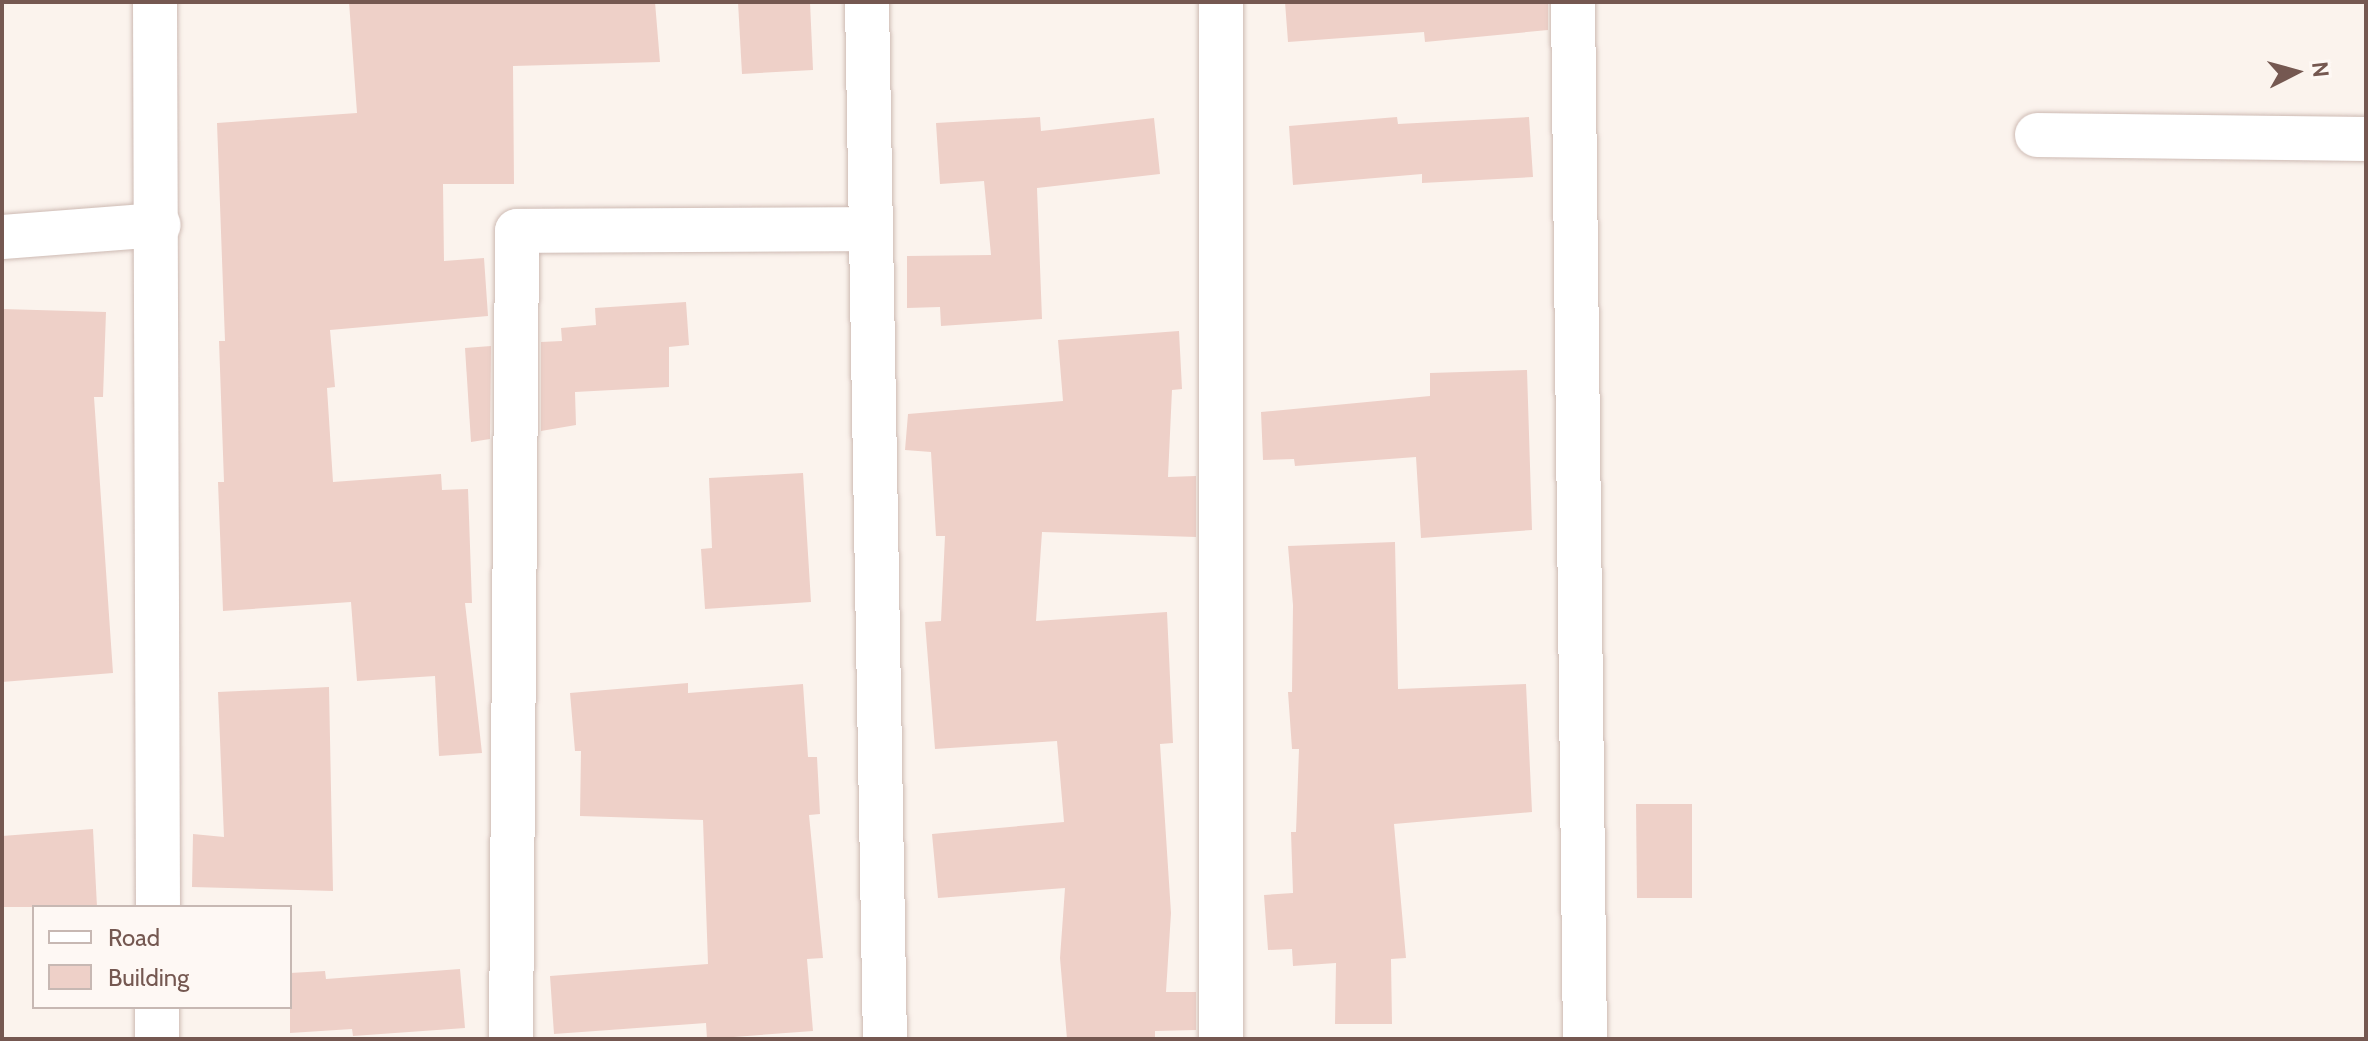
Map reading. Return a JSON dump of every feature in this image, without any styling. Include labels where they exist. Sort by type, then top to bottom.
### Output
[{"type":"street","points":[[155,2],[159,225],[158,905]]},
{"type":"street","points":[[867,2],[867,229],[885,1039]]},
{"type":"street","points":[[1221,2],[1221,1039]]},
{"type":"street","points":[[1573,2],[1585,1039]]},
{"type":"street","points":[[2037,135],[2366,139]]},
{"type":"street","points":[[2,237],[159,225]]},
{"type":"street","points":[[511,1039],[517,231],[867,229]]},
{"type":"street","points":[[157,1009],[157,1039]]},
{"type":"building","points":[[349,2],[655,2],[660,62],[513,66],[514,184],[443,184],[444,261],[484,258],[488,316],[330,330],[335,387],[327,388],[333,482],[441,474],[442,490],[468,489],[472,603],[465,603],[482,753],[439,756],[435,676],[357,681],[351,602],[223,611],[218,482],[224,482],[219,341],[225,341],[217,123],[357,113]]},
{"type":"building","points":[[738,2],[810,2],[813,70],[742,74]]},
{"type":"building","points":[[1285,2],[1548,2],[1548,30],[1425,42],[1424,32],[1288,42]]},
{"type":"building","points":[[1040,117],[1041,131],[1154,118],[1160,174],[1037,188],[1042,319],[941,326],[940,307],[907,308],[907,256],[991,255],[984,181],[940,184],[936,123]]},
{"type":"building","points":[[1397,117],[1398,124],[1529,117],[1533,177],[1422,183],[1422,174],[1293,185],[1289,126]]},
{"type":"building","points":[[686,302],[689,345],[669,347],[669,387],[575,392],[576,425],[541,431],[541,342],[562,341],[561,328],[596,325],[595,308]]},
{"type":"building","points":[[2,309],[106,312],[103,397],[94,397],[113,673],[2,682]]},
{"type":"building","points":[[1179,331],[1182,389],[1172,390],[1168,477],[1196,476],[1196,537],[1042,532],[1036,621],[1167,612],[1173,743],[1160,744],[1171,913],[1166,992],[1196,992],[1196,1030],[1155,1031],[1155,1039],[1067,1039],[1060,958],[1065,888],[938,898],[932,834],[1064,822],[1057,741],[935,749],[925,622],[941,621],[945,536],[936,536],[931,452],[905,450],[908,414],[1063,401],[1058,340]]},
{"type":"building","points":[[491,346],[490,439],[471,442],[465,348]]},
{"type":"building","points":[[1527,370],[1532,530],[1421,538],[1416,457],[1295,466],[1294,459],[1263,460],[1261,412],[1430,396],[1430,373]]},
{"type":"building","points":[[803,473],[811,602],[705,609],[701,549],[712,548],[709,478]]},
{"type":"building","points":[[1395,542],[1398,689],[1526,684],[1532,812],[1394,824],[1406,958],[1391,959],[1392,1024],[1335,1024],[1336,963],[1293,966],[1292,949],[1268,950],[1264,895],[1293,893],[1291,832],[1296,832],[1299,749],[1292,749],[1288,692],[1292,692],[1293,605],[1288,546]]},
{"type":"building","points":[[688,683],[688,693],[803,684],[808,757],[817,757],[820,814],[809,815],[823,958],[807,959],[813,1031],[707,1039],[706,1023],[554,1034],[550,976],[708,964],[703,820],[580,816],[581,751],[575,751],[570,693]]},
{"type":"building","points":[[329,687],[333,891],[192,887],[193,834],[224,837],[218,692]]},
{"type":"building","points":[[1636,804],[1692,804],[1692,898],[1637,898]]},
{"type":"building","points":[[93,829],[97,905],[2,907],[2,836]]},
{"type":"building","points":[[460,969],[465,1028],[353,1036],[352,1029],[290,1033],[292,973],[325,971],[326,979]]}]
